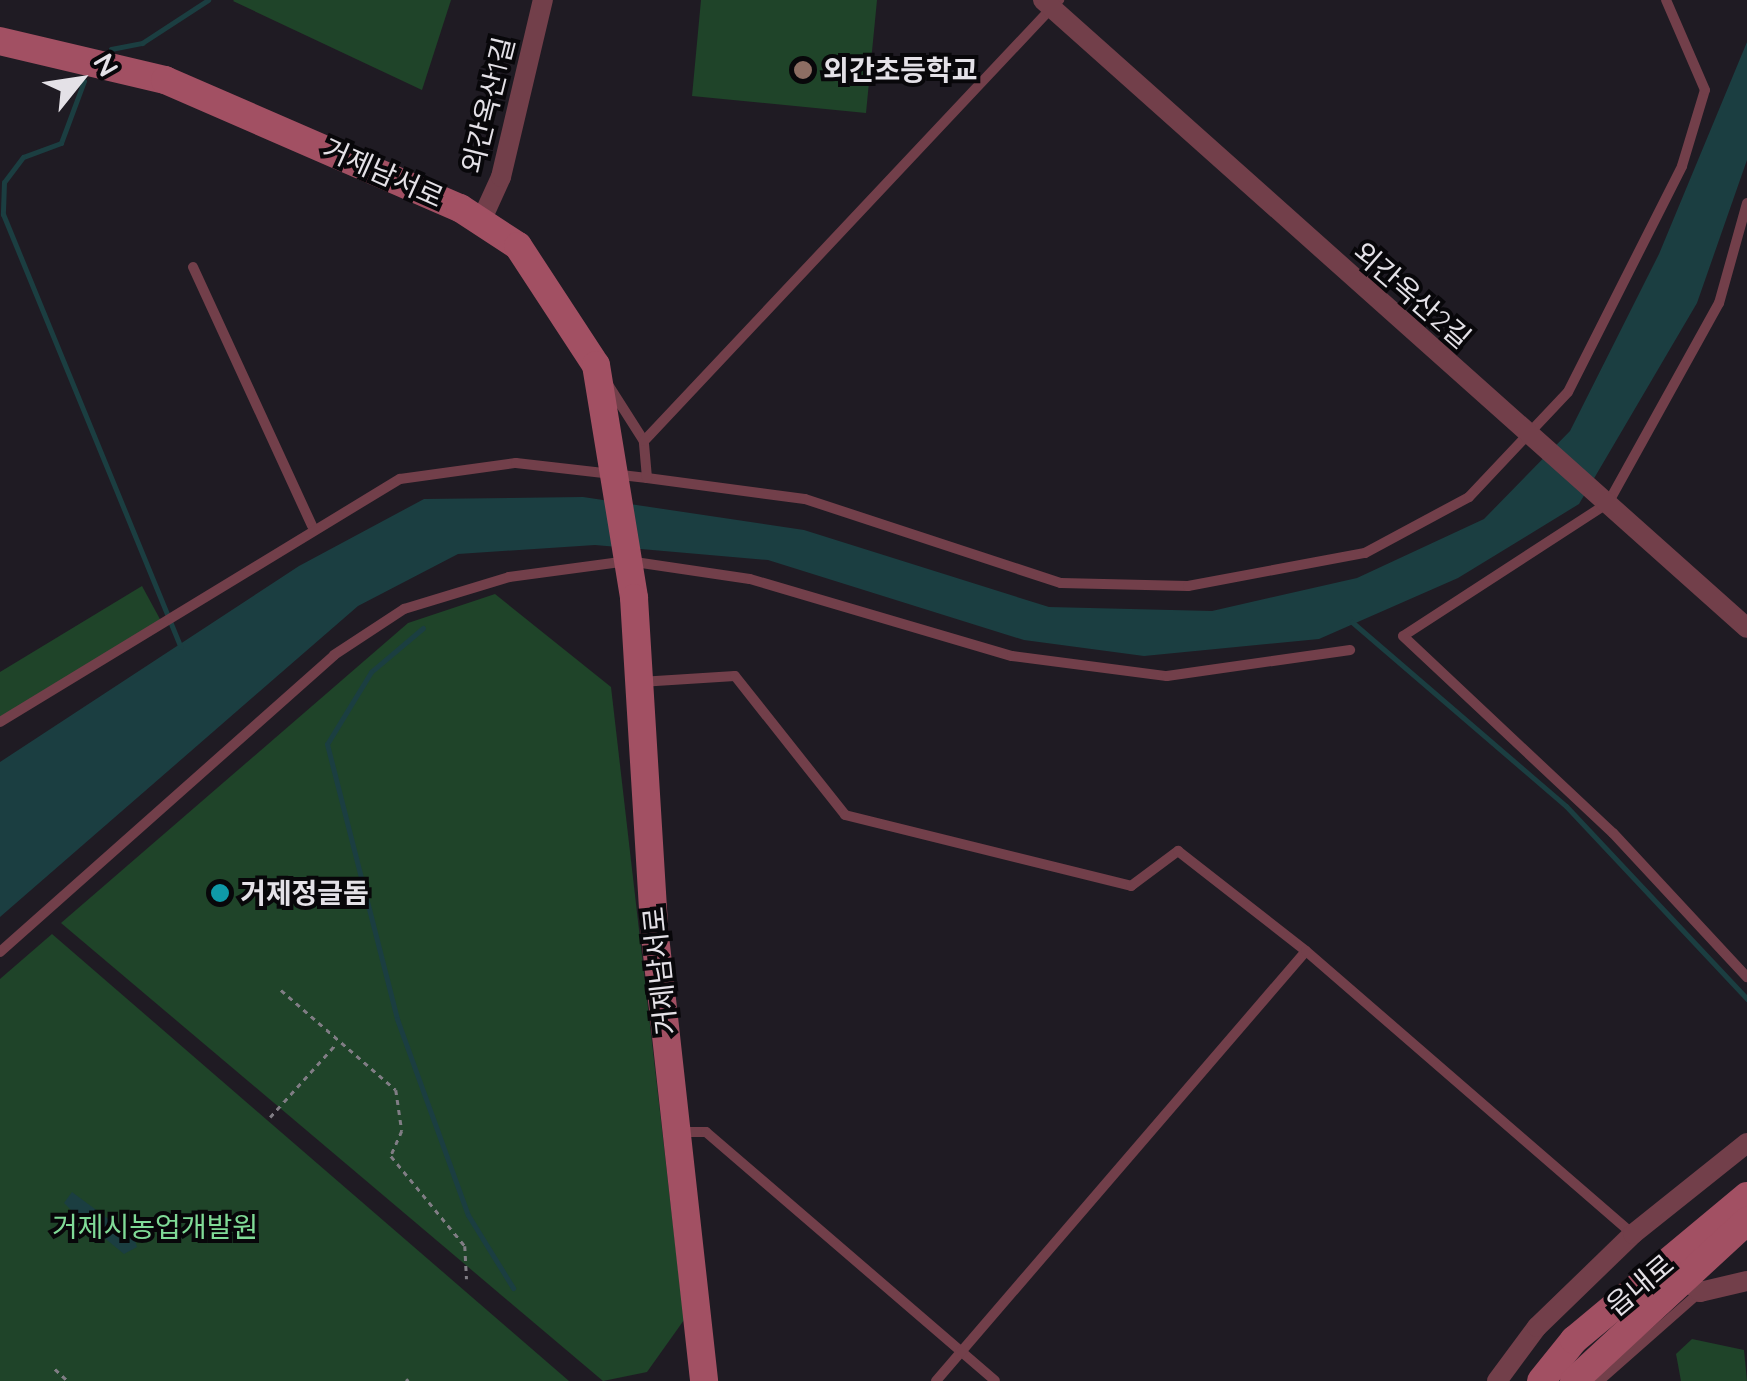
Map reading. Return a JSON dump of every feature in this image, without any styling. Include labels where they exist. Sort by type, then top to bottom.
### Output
[{"type":"main road","name":"거제남서로","points":[[0,41],[165,80],[480,221],[528,260],[596,365],[633,476],[628,561],[636,682],[704,1381]]},
{"type":"main road","name":"읍내로","points":[[1541,1381],[1574,1340],[1683,1277],[1747,1196]]},
{"type":"main road","name":"읍내로","points":[[1574,1381],[1747,1221]]},
{"type":"street","name":"외간옥산1길","points":[[480,221],[501,177],[544,0]]},
{"type":"street","name":"외간옥산2길","points":[[1051,3],[1747,628]]},
{"type":"street","points":[[1497,1381],[1537,1326],[1632,1234],[1747,1143]]},
{"type":"street","points":[[1683,1277],[1747,1280]]},
{"type":"lane","points":[[0,722],[312,526],[400,478],[464,464],[633,476],[805,499],[1061,583],[1188,586],[1365,553],[1469,497],[1534,438],[1568,392],[1648,234],[1706,90],[1666,0]]},
{"type":"lane","points":[[633,476],[644,441],[1051,3]]},
{"type":"lane","points":[[1747,203],[1719,304],[1608,503],[1403,636],[1613,833],[1747,977]]},
{"type":"lane","points":[[193,266],[312,526]]},
{"type":"lane","points":[[596,365],[644,441]]},
{"type":"lane","points":[[0,952],[334,656],[404,610],[509,577],[628,561],[851,602],[1012,656],[1166,676],[1350,650]]},
{"type":"lane","points":[[636,682],[736,676],[845,815],[1131,886],[1178,851],[1197,857],[1632,1234]]},
{"type":"lane","points":[[936,1381],[1306,951]]},
{"type":"lane","points":[[678,1132],[706,1132],[994,1381]]},
{"type":"lane","points":[[1598,1381],[1683,1277]]},
{"type":"path","points":[[281,990],[396,1090],[402,1131],[391,1156],[465,1246],[467,1278]]},
{"type":"path","points":[[270,1117],[338,1042]]},
{"type":"path","points":[[55,1369],[68,1381]]},
{"type":"green space","points":[[234,0],[451,0],[422,90],[233,1]]},
{"type":"green space","name":"외간초등학교","points":[[701,0],[877,0],[866,113],[692,96]]},
{"type":"green space","points":[[142,586],[161,621],[0,722],[0,672]]},
{"type":"green space","points":[[495,594],[611,687],[684,1320],[647,1372],[603,1381],[61,923],[408,623]]},
{"type":"green space","name":"거제시농업개발원","points":[[52,934],[569,1381],[0,1381],[0,979]]},
{"type":"green space","points":[[1692,1339],[1744,1350],[1747,1381],[1681,1381],[1676,1354]]},
{"type":"shaded area","points":[[1747,42],[1747,160],[1697,303],[1579,504],[1458,578],[1319,639],[1144,656],[1024,640],[768,560],[595,545],[458,554],[358,606],[0,917],[0,762],[299,566],[424,499],[583,497],[804,530],[1049,607],[1212,611],[1357,578],[1484,519],[1570,431],[1659,254]]},
{"type":"shaded area","points":[[72,1192],[134,1238],[137,1247],[124,1254],[73,1212],[64,1203]]},
{"type":"waterway","points":[[111,49],[142,43],[208,0]]},
{"type":"waterway","points":[[84,81],[61,143],[23,157],[4,182],[3,214],[181,647]]},
{"type":"waterway","points":[[1352,622],[1566,806],[1747,999]]},
{"type":"waterway","points":[[423,628],[371,672],[327,744],[397,1019],[468,1215],[513,1288]]},
{"type":"place","name":"외간초등학교","points":[[803,70]]},
{"type":"place","name":"거제정글돔","points":[[220,893]]}]
